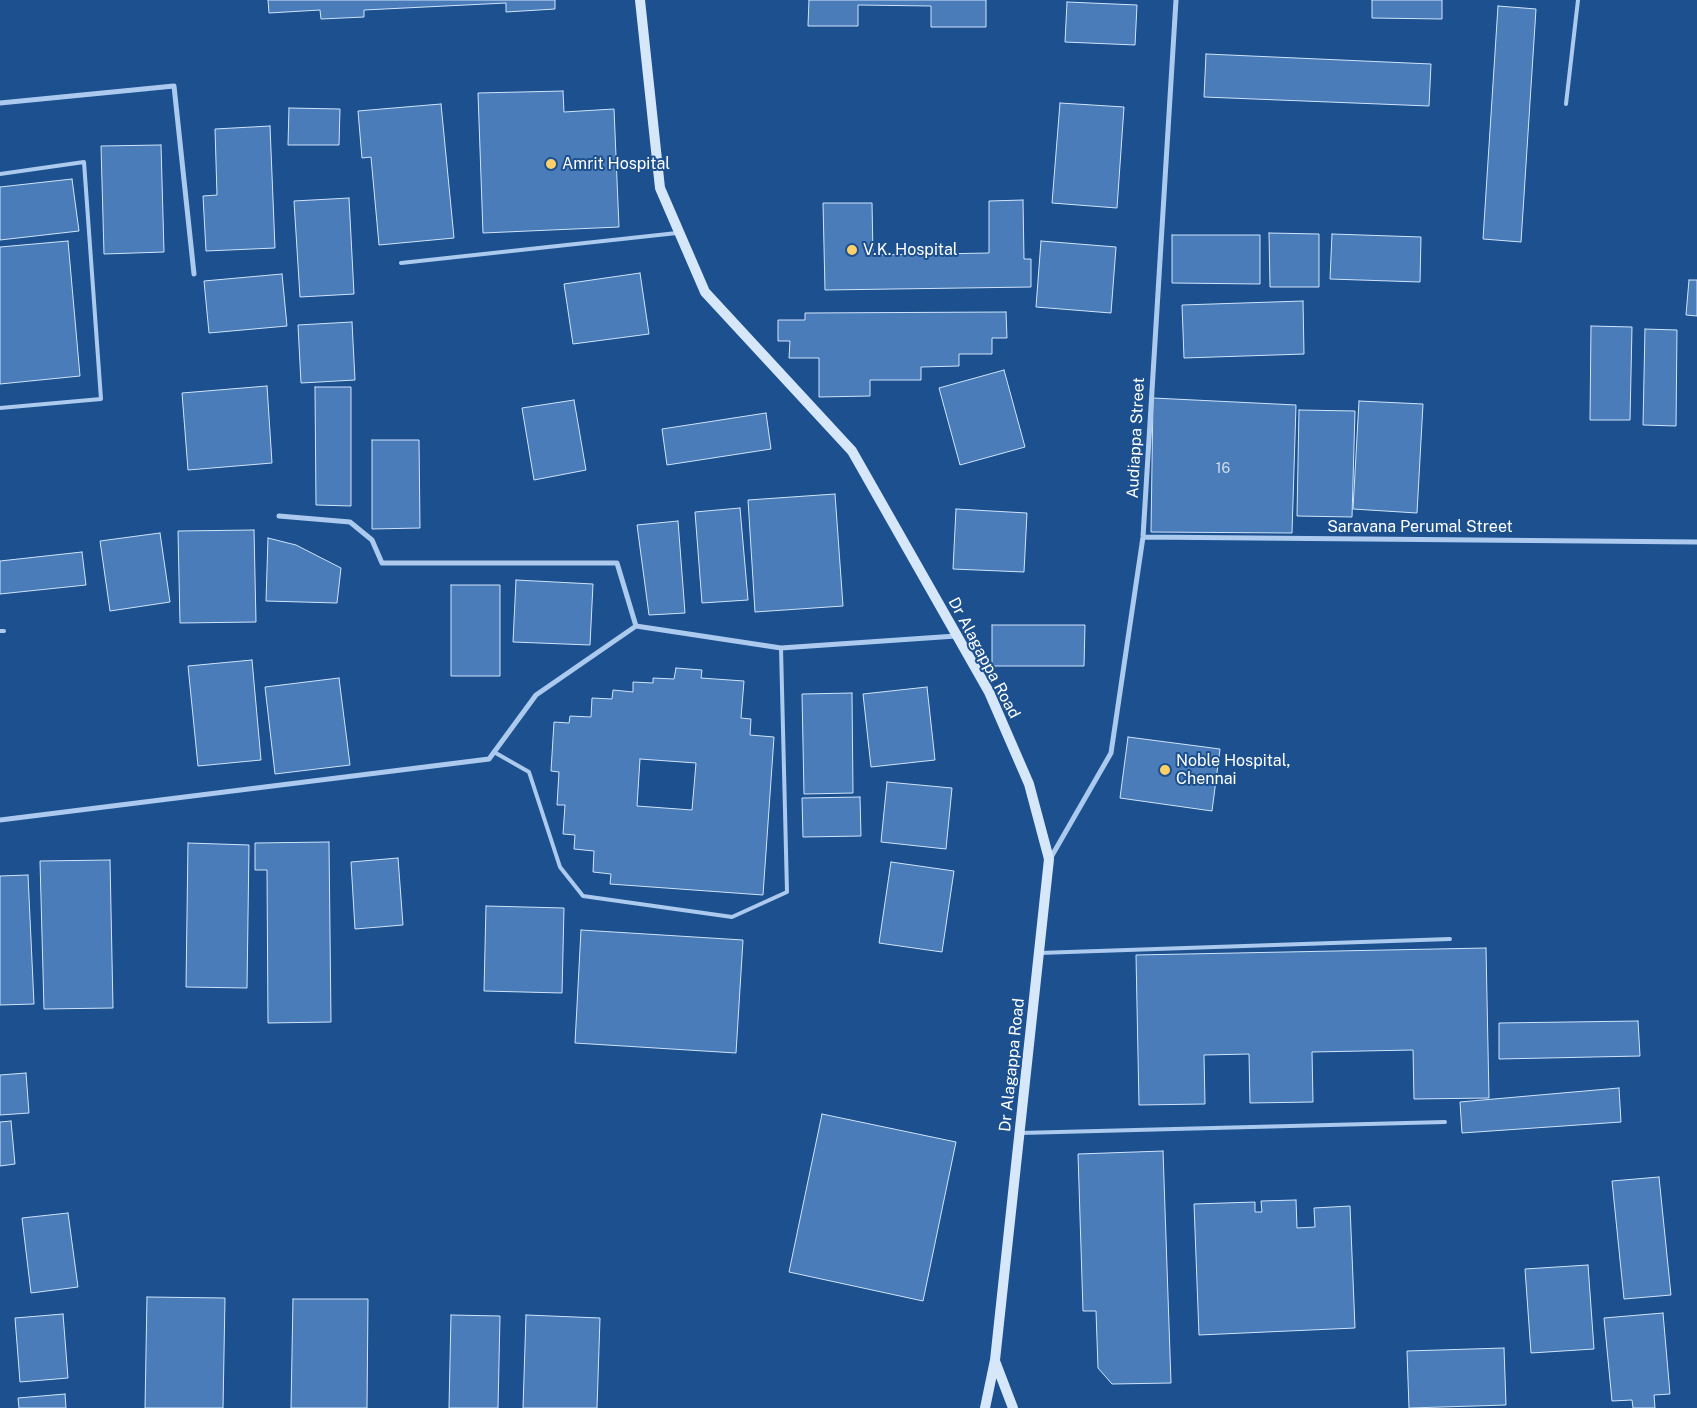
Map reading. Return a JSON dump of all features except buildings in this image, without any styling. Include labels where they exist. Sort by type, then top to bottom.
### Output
[{"type":"main road","name":"Dr Alagappa Road","points":[[640,0],[660,188],[705,292],[852,451],[989,692],[1029,784],[1050,859],[995,1360],[985,1408]]},
{"type":"main road","points":[[995,1360],[1014,1408]]},
{"type":"street","name":"Audiappa Street","points":[[1050,859],[1111,753],[1143,537],[1176,0]]},
{"type":"street","points":[[0,103],[174,86],[194,274]]},
{"type":"street","points":[[279,516],[350,522],[372,540],[382,563],[617,563],[636,626]]},
{"type":"street","name":"Saravana Perumal Street","points":[[1143,537],[1697,542]]},
{"type":"street","points":[[0,820],[489,759],[536,695],[636,626],[781,648],[956,636]]},
{"type":"lane","points":[[1566,104],[1578,0]]},
{"type":"lane","points":[[0,174],[84,162],[101,399],[0,408]]},
{"type":"lane","points":[[401,263],[679,233]]},
{"type":"lane","points":[[494,752],[529,772],[560,867],[583,896],[732,918],[787,892],[781,648]]},
{"type":"lane","points":[[1039,952],[1450,939]]},
{"type":"lane","points":[[1020,1133],[1445,1122]]},
{"type":"place","name":"Amrit Hospital","points":[[551,164]]},
{"type":"place","name":"V.K. Hospital","points":[[852,250]]},
{"type":"place","name":"Noble Hospital, Chennai","points":[[1165,770]]}]
